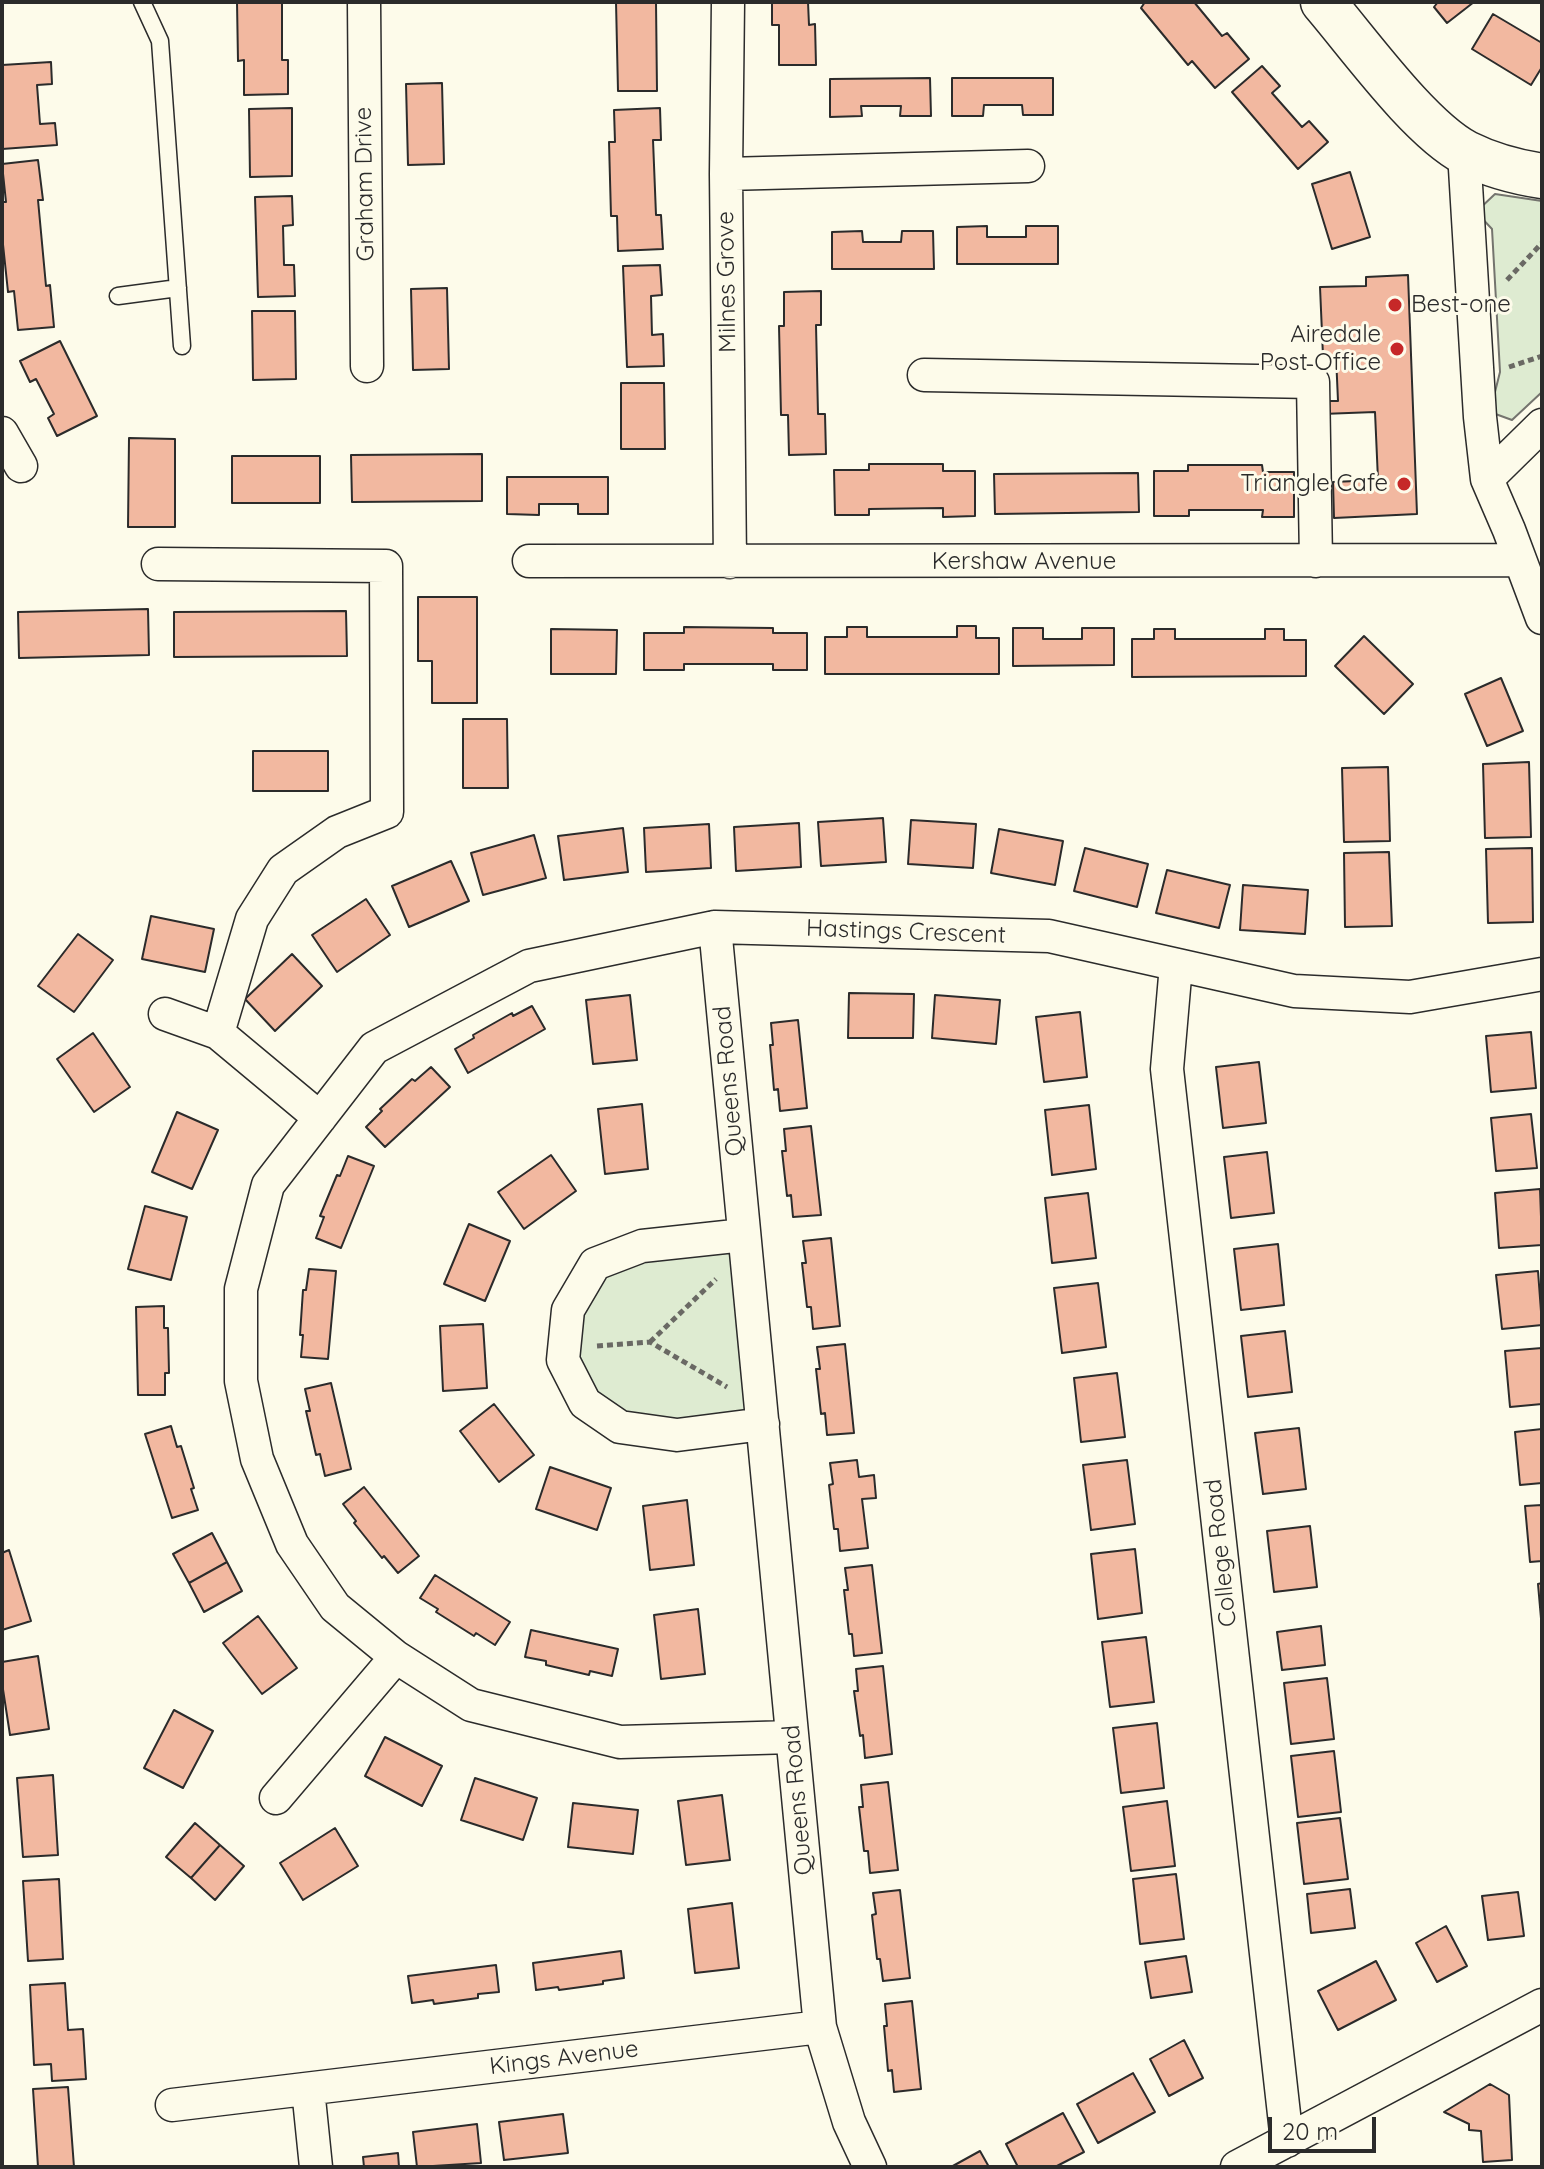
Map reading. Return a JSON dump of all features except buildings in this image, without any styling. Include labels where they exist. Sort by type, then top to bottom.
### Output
[{"type":"street","name":"Graham Drive","points":[[364,2],[367,366]]},
{"type":"street","name":"Milnes Grove","points":[[728,2],[726,174],[730,562]]},
{"type":"street","points":[[1323,2],[1421,117],[1464,152],[1514,171],[1542,176]]},
{"type":"street","points":[[1464,152],[1480,417],[1487,479],[1542,618]]},
{"type":"street","points":[[726,174],[1028,166]]},
{"type":"street","points":[[924,375],[1313,382],[1316,561]]},
{"type":"street","points":[[1487,479],[1542,425]]},
{"type":"street","points":[[2,433],[21,466]]},
{"type":"street","name":"Kershaw Avenue","points":[[529,561],[1520,560]]},
{"type":"street","points":[[158,564],[386,566],[387,812],[337,832],[283,870],[252,919],[218,1033]]},
{"type":"street","name":"Hastings Crescent","points":[[792,1737],[620,1742],[471,1705],[396,1657],[335,1607],[292,1544],[257,1459],[241,1381],[241,1289],[268,1185],[374,1048],[529,966],[715,927],[1049,936],[1294,991],[1410,997],[1542,974]]},
{"type":"street","name":"Queens Road","points":[[715,927],[820,2027],[849,2122],[870,2167]]},
{"type":"street","name":"College Road","points":[[1176,965],[1167,1069],[1287,2141]]},
{"type":"street","points":[[165,1014],[218,1033],[320,1118]]},
{"type":"street","points":[[745,1243],[642,1246],[595,1264],[568,1310],[563,1360],[585,1403],[620,1427],[677,1435],[762,1415]]},
{"type":"street","points":[[276,1798],[396,1657]]},
{"type":"street","points":[[1237,2167],[1542,2005]]},
{"type":"street","name":"Kings Avenue","points":[[172,2105],[820,2027]]},
{"type":"street","points":[[308,2089],[316,2167]]},
{"type":"lane","points":[[142,2],[160,41],[182,346]]},
{"type":"lane","points":[[118,296],[178,288]]},
{"type":"path","points":[[650,1342],[745,1243]]},
{"type":"path","points":[[564,1348],[650,1342],[762,1415]]},
{"type":"green space","points":[[1495,194],[1542,201],[1542,392],[1512,420],[1490,412],[1500,372],[1492,229],[1476,212]]},
{"type":"green space","points":[[744,1235],[760,1407],[677,1435],[585,1403],[568,1310],[595,1264]]},
{"type":"place","name":"Best-one","points":[[1395,305]]},
{"type":"place","name":"Airedale Post Office","points":[[1397,349]]},
{"type":"place","name":"Triangle Cafe","points":[[1404,484]]}]
